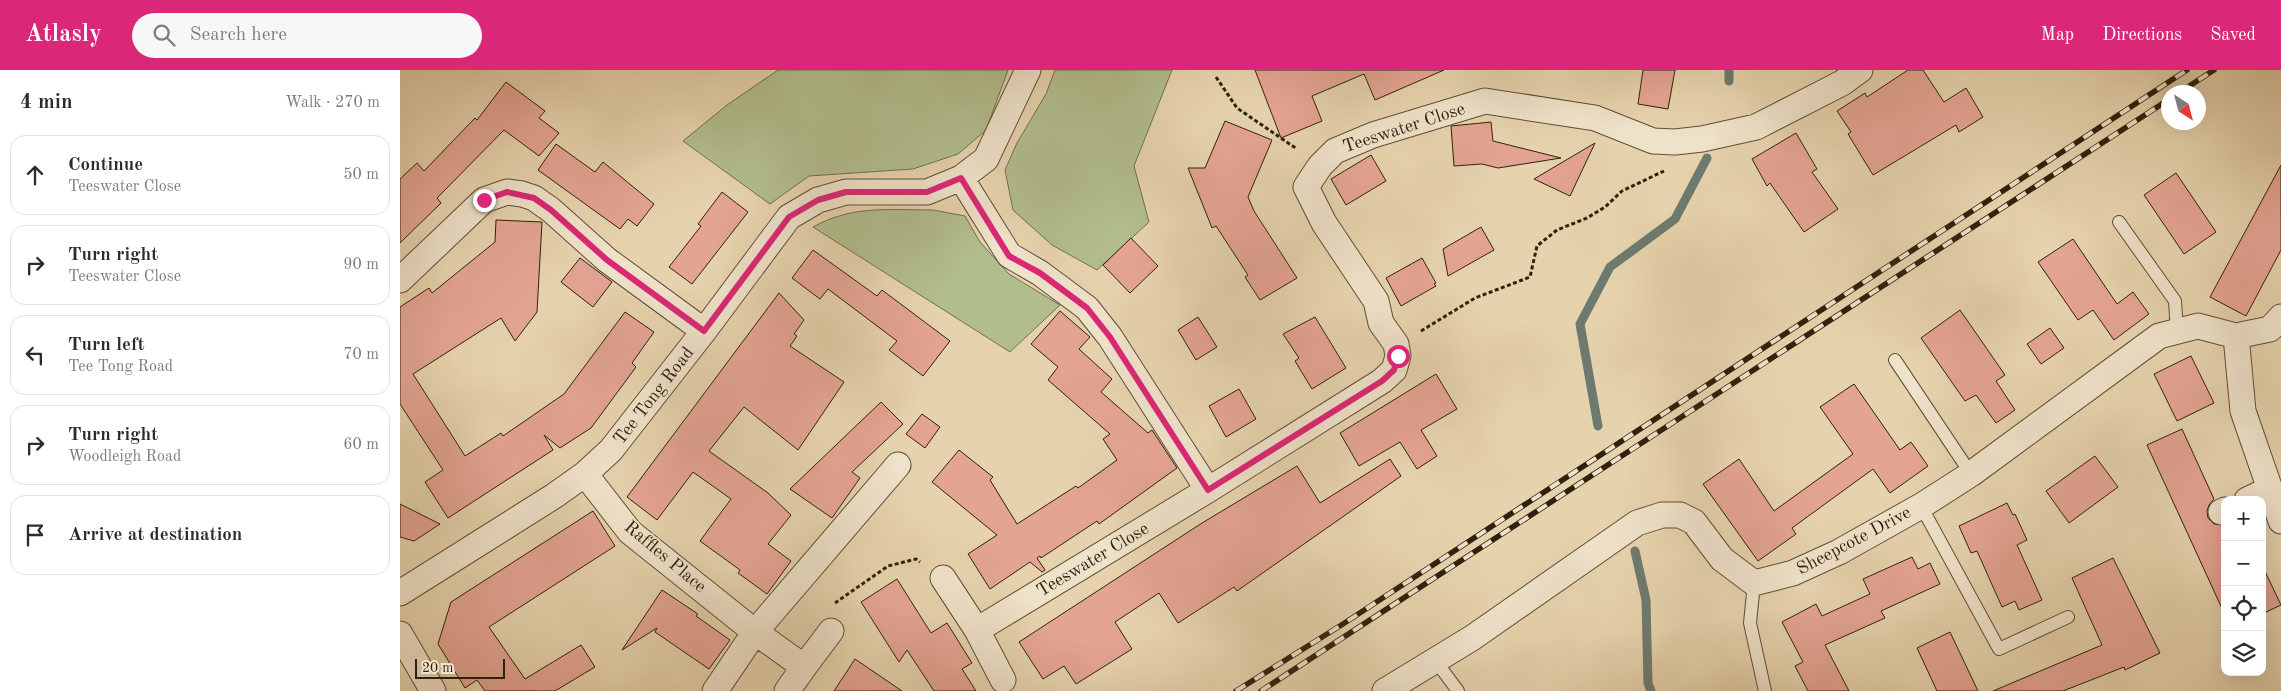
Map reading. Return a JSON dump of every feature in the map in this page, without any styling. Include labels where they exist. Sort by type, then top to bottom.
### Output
[{"type":"street","name":"Tee Tong Road","points":[[400,593],[585,474],[611,450],[704,331],[789,217],[818,200],[846,192],[927,192],[961,178],[986,159],[1028,70]]},
{"type":"street","name":"Teeswater Close","points":[[977,630],[1208,490],[1382,381],[1394,370],[1398,356],[1396,344],[1381,323],[1376,301],[1324,223],[1306,187],[1320,166],[1335,151],[1373,135],[1485,101],[1595,118],[1653,141],[1675,142],[1702,139],[1756,127],[1848,74]]},
{"type":"street","points":[[961,178],[1009,256],[1040,273],[1087,308],[1110,337],[1208,490]]},
{"type":"street","points":[[400,280],[484,200],[507,192],[522,194],[534,198],[551,210],[607,260],[704,331]]},
{"type":"street","name":"Sheepcote Drive","points":[[1754,582],[1793,574],[1839,552],[1921,506],[1970,474],[2159,336],[2198,326],[2236,336],[2270,329],[2281,317]]},
{"type":"street","points":[[2236,336],[2243,411],[2281,521]]},
{"type":"street","points":[[716,691],[755,632],[898,465]]},
{"type":"street","name":"Raffles Place","points":[[585,474],[630,532],[755,632],[804,667]]},
{"type":"street","points":[[2256,496],[2270,489]]},
{"type":"street","points":[[1385,691],[1472,638],[1637,523],[1662,516],[1680,515],[1694,522],[1722,558],[1754,582]]},
{"type":"street","points":[[943,578],[977,630],[1003,680]]},
{"type":"street","points":[[787,691],[831,631]]},
{"type":"street","points":[[400,634],[433,691]]},
{"type":"lane","points":[[2119,222],[2176,301],[2177,332]]},
{"type":"lane","points":[[1895,360],[1970,474]]},
{"type":"lane","points":[[1921,506],[1999,649],[2068,617]]},
{"type":"lane","points":[[1754,582],[1750,623],[1765,691]]},
{"type":"lane","points":[[1435,660],[1458,691]]},
{"type":"path","points":[[1216,76],[1237,108],[1320,166]]},
{"type":"path","points":[[1396,344],[1433,325],[1475,298],[1530,277],[1537,246],[1557,230],[1587,218],[1605,207],[1622,191],[1669,169],[1675,142]]},
{"type":"path","points":[[833,605],[888,566],[916,559],[943,578]]},
{"type":"green space","points":[[778,70],[1008,70],[986,130],[958,154],[913,169],[809,176],[770,204],[683,141],[727,105]]},
{"type":"green space","points":[[1055,70],[1172,70],[1134,166],[1149,222],[1097,270],[1052,245],[1013,210],[1005,170],[1017,143],[1046,94]]},
{"type":"green space","points":[[871,210],[933,210],[965,216],[980,242],[1009,274],[1060,305],[1010,352],[813,227],[842,215]]},
{"type":"building","points":[[1255,70],[1444,70],[1375,100],[1364,74],[1312,96],[1322,121],[1281,138]]},
{"type":"building","points":[[1643,70],[1675,70],[1668,109],[1638,104]]},
{"type":"building","points":[[1908,70],[1923,70],[1944,102],[1966,88],[1983,117],[1959,132],[1956,125],[1873,175],[1848,134],[1851,132],[1837,111],[1865,93],[1867,97]]},
{"type":"building","points":[[506,82],[545,111],[539,118],[559,133],[539,156],[504,130],[437,198],[441,203],[400,243],[400,179],[417,163],[424,171],[475,118],[477,120]]},
{"type":"building","points":[[1225,121],[1272,140],[1248,197],[1254,211],[1297,278],[1260,300],[1245,277],[1248,275],[1216,226],[1212,228],[1188,168],[1205,168]]},
{"type":"building","points":[[1491,122],[1493,141],[1561,158],[1498,168],[1482,164],[1454,166],[1451,126]]},
{"type":"building","points":[[1796,133],[1817,169],[1812,172],[1838,209],[1804,232],[1770,183],[1767,186],[1752,159]]},
{"type":"building","points":[[1595,143],[1570,196],[1534,179]]},
{"type":"building","points":[[556,144],[595,172],[603,162],[654,204],[637,226],[628,219],[620,229],[538,170]]},
{"type":"building","points":[[1371,155],[1386,181],[1346,205],[1331,179]]},
{"type":"building","points":[[2281,165],[2281,250],[2246,316],[2210,297]]},
{"type":"building","points":[[2176,173],[2216,232],[2184,254],[2144,195]]},
{"type":"building","points":[[722,192],[748,212],[692,284],[669,267],[701,226],[698,224]]},
{"type":"building","points":[[496,220],[542,222],[537,312],[515,341],[501,318],[413,374],[465,456],[501,433],[503,436],[564,394],[625,312],[654,332],[632,363],[636,367],[591,428],[560,448],[544,435],[553,450],[448,518],[425,482],[443,470],[400,404],[400,307],[429,288],[432,293],[495,242]]},
{"type":"building","points":[[1481,227],[1494,250],[1448,276],[1443,249]]},
{"type":"building","points":[[1131,238],[1158,266],[1130,293],[1103,265]]},
{"type":"building","points":[[2073,239],[2117,304],[2133,292],[2149,314],[2114,340],[2093,310],[2078,320],[2038,262]]},
{"type":"building","points":[[813,250],[877,296],[882,290],[950,341],[923,376],[889,350],[897,341],[828,289],[820,299],[792,278]]},
{"type":"building","points":[[580,258],[612,282],[593,307],[561,282]]},
{"type":"building","points":[[1422,258],[1436,286],[1401,306],[1386,278]]},
{"type":"building","points":[[779,293],[804,320],[794,334],[797,336],[790,346],[844,382],[798,450],[744,407],[709,451],[768,493],[791,515],[768,544],[791,561],[767,594],[738,573],[740,570],[700,541],[731,499],[693,472],[657,520],[627,497]]},
{"type":"building","points":[[1960,310],[2005,375],[1996,381],[2015,410],[1996,423],[1976,395],[1965,401],[1921,338]]},
{"type":"building","points":[[1060,311],[1090,337],[1079,349],[1112,379],[1101,392],[1148,433],[1152,430],[1177,468],[1099,524],[1097,521],[1041,558],[1040,556],[1037,558],[1045,570],[1042,572],[1030,562],[990,589],[968,554],[997,535],[932,482],[959,450],[993,477],[990,480],[1017,524],[1076,486],[1078,488],[1117,460],[1103,439],[1110,434],[1048,380],[1058,367],[1031,344]]},
{"type":"building","points":[[1198,317],[1217,347],[1196,360],[1178,330]]},
{"type":"building","points":[[1315,317],[1346,368],[1312,389],[1295,361],[1299,358],[1283,334]]},
{"type":"building","points":[[2050,328],[2064,348],[2041,364],[2027,344]]},
{"type":"building","points":[[2191,356],[2214,403],[2177,421],[2154,374]]},
{"type":"building","points":[[1436,374],[1457,409],[1421,430],[1437,456],[1417,469],[1400,442],[1359,466],[1340,433]]},
{"type":"building","points":[[1854,384],[1900,450],[1911,442],[1928,466],[1890,493],[1873,469],[1792,528],[1796,534],[1758,561],[1703,484],[1739,459],[1774,511],[1853,454],[1820,407]]},
{"type":"building","points":[[1239,389],[1256,419],[1226,437],[1209,406]]},
{"type":"building","points":[[881,402],[903,424],[852,472],[860,478],[832,518],[790,489]]},
{"type":"building","points":[[922,414],[940,427],[925,448],[906,434]]},
{"type":"building","points":[[2182,429],[2214,499],[2207,511],[2208,518],[2214,524],[2221,525],[2221,606],[2147,445]]},
{"type":"building","points":[[2095,456],[2118,487],[2069,523],[2046,491]]},
{"type":"building","points":[[1390,459],[1401,476],[1237,591],[1234,587],[1178,623],[1159,593],[1115,622],[1132,649],[1076,684],[1064,666],[1043,679],[1019,642],[1202,523],[1297,466],[1320,503]]},
{"type":"building","points":[[2007,503],[2013,515],[2015,514],[2027,540],[2017,545],[2042,600],[2019,610],[2015,601],[2002,607],[1977,551],[1971,553],[1959,526]]},
{"type":"building","points":[[400,504],[440,524],[414,541],[400,537]]},
{"type":"building","points":[[593,511],[615,546],[489,627],[525,679],[581,645],[595,667],[555,691],[485,691],[477,680],[465,688],[438,644],[451,602]]},
{"type":"building","points":[[1912,557],[1918,569],[1930,563],[1940,584],[1881,611],[1885,618],[1825,645],[1849,691],[1808,691],[1795,666],[1803,662],[1782,622],[1816,604],[1822,616],[1870,594],[1863,579]]},
{"type":"building","points":[[2113,558],[2160,653],[2125,670],[2124,667],[2063,691],[1993,691],[2102,645],[2072,578]]},
{"type":"building","points":[[2266,573],[2281,605],[2266,612]]},
{"type":"building","points":[[897,579],[931,633],[947,623],[972,663],[962,669],[976,691],[934,691],[907,650],[899,662],[861,602]]},
{"type":"building","points":[[662,590],[698,614],[696,616],[730,640],[709,669],[655,632],[657,628],[622,650]]},
{"type":"building","points":[[1950,632],[1978,691],[1937,691],[1917,648]]},
{"type":"building","points":[[855,659],[902,691],[834,691]]},
{"type":"waterway","points":[[1729,70],[1729,81]]},
{"type":"waterway","points":[[1598,426],[1580,324],[1610,267],[1675,219],[1707,158]]},
{"type":"waterway","points":[[1635,551],[1646,600],[1648,683],[1651,691]]},
{"type":"railway","points":[[1236,691],[1343,624],[2187,70]]},
{"type":"railway","points":[[2191,85],[2214,70]]},
{"type":"railway","points":[[1261,691],[2161,105]]},
{"type":"route","points":[[484,200],[507,192],[534,198],[551,210],[607,260],[704,331],[789,217],[818,200],[846,192],[927,192],[961,178],[977,207],[1009,256],[1040,273],[1087,308],[1110,337],[1208,490],[1382,381],[1394,370],[1398,356]]}]
